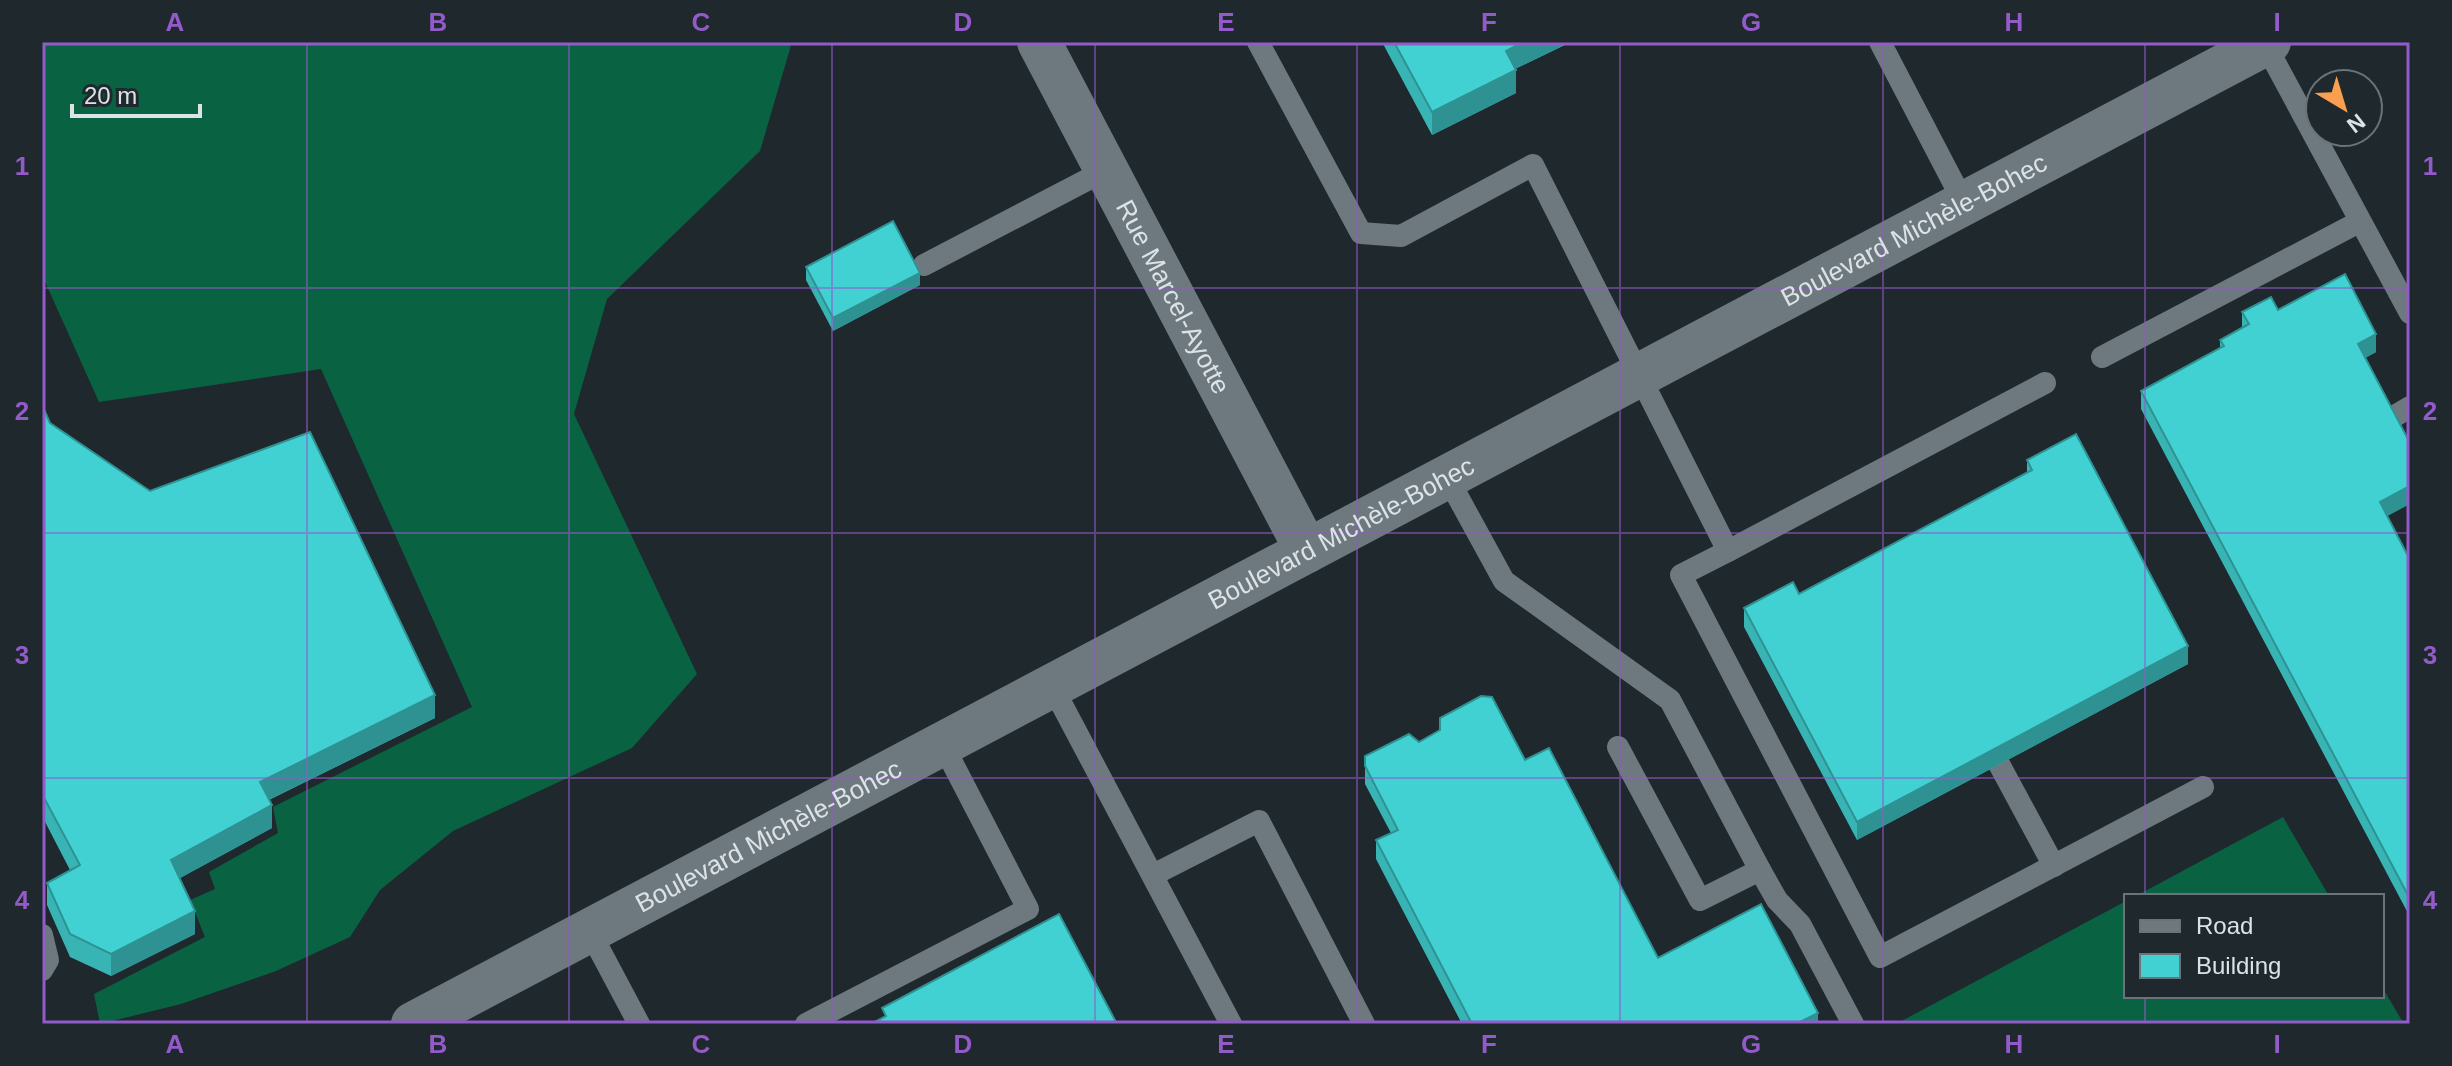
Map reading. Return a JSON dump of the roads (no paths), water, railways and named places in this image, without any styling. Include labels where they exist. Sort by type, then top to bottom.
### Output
[{"type":"street","name":"Rue Marcel-Ayotte","points":[[1039,42],[1307,551]]},
{"type":"street","name":"Boulevard Michèle-Bohec","points":[[413,1024],[2267,43]]},
{"type":"lane","points":[[1258,42],[1361,233],[1401,236],[1533,165],[1728,551]]},
{"type":"lane","points":[[1880,42],[1964,203]]},
{"type":"lane","points":[[2267,43],[2359,222],[2410,313]]},
{"type":"lane","points":[[924,265],[1106,170]]},
{"type":"lane","points":[[2102,357],[2359,222]]},
{"type":"lane","points":[[2045,383],[1681,575],[1880,957],[2203,787]]},
{"type":"lane","points":[[2388,420],[2410,407]]},
{"type":"lane","points":[[1447,477],[1504,581],[1670,700],[1760,870],[1777,900],[1800,924],[1853,1024]]},
{"type":"lane","points":[[1052,686],[1231,1024]]},
{"type":"lane","points":[[806,1024],[1028,909],[942,743]]},
{"type":"lane","points":[[1618,747],[1700,900],[1760,870]]},
{"type":"lane","points":[[1999,764],[2054,866]]},
{"type":"lane","points":[[1153,875],[1259,821],[1364,1024]]},
{"type":"lane","points":[[589,930],[639,1024]]},
{"type":"lane","points":[[42,935],[48,960],[42,970]]}]
